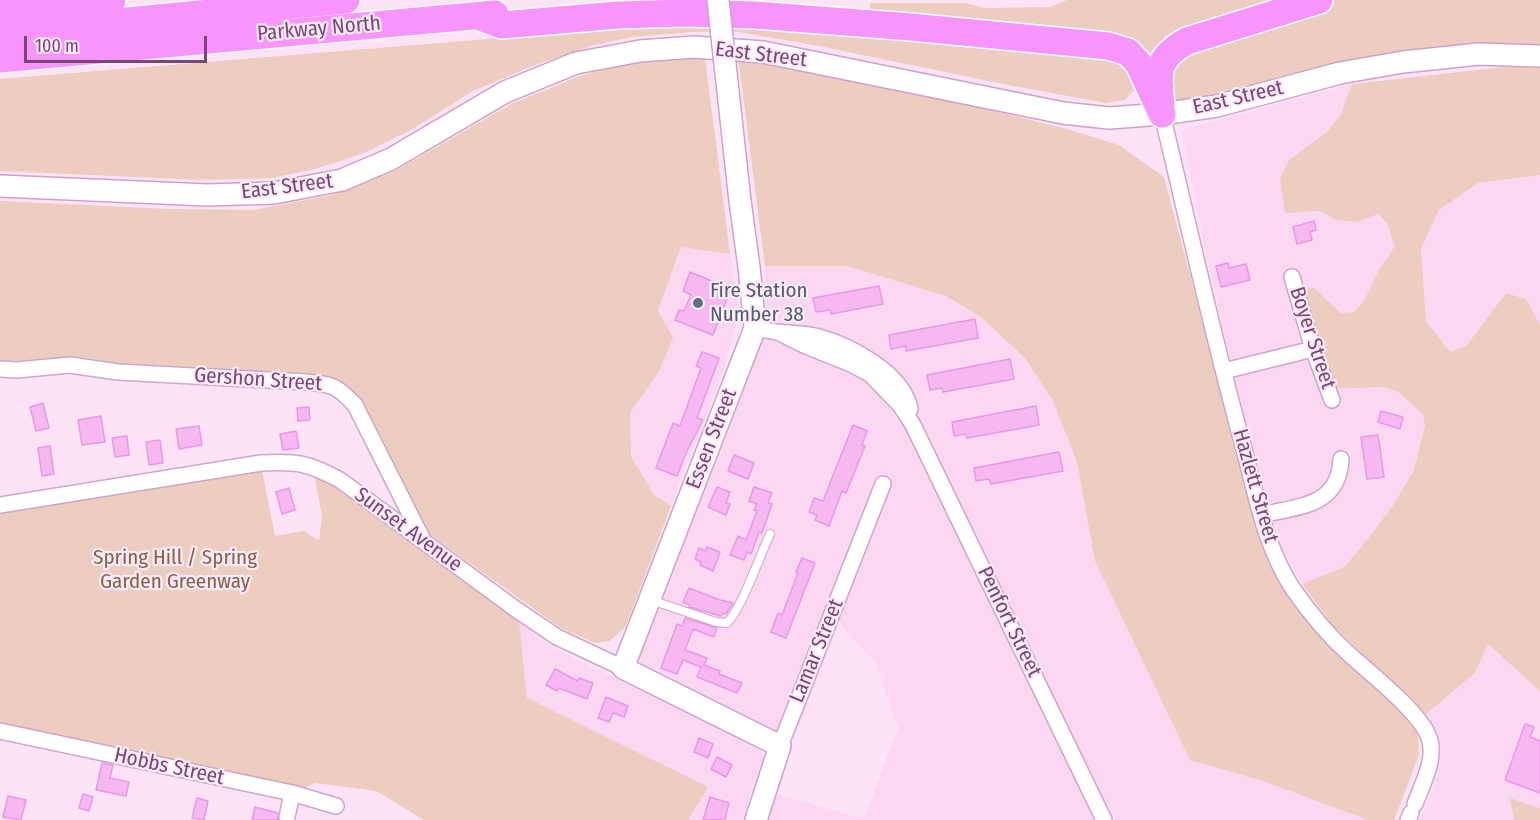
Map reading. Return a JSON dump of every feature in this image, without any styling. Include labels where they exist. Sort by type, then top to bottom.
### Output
[{"type":"highway","points":[[0,10],[112,0]]},
{"type":"highway","points":[[0,33],[346,0]]},
{"type":"highway","name":"Parkway North","points":[[0,59],[637,0]]},
{"type":"highway","points":[[1162,114],[1158,80],[1164,58],[1172,50],[1187,41],[1318,0]]},
{"type":"highway","points":[[478,16],[502,25],[618,15],[686,13],[755,15],[1108,46],[1128,52],[1139,64],[1162,114]]},
{"type":"main road","name":"Essen Street","points":[[623,668],[755,328],[718,0]]},
{"type":"main road","name":"East Street","points":[[0,186],[207,195],[274,193],[342,180],[391,159],[505,92],[576,63],[640,51],[694,47],[763,52],[1063,113],[1109,118],[1162,114],[1217,106],[1340,73],[1403,62],[1479,54],[1540,56]]},
{"type":"main road","name":"Sunset Avenue","points":[[623,668],[780,746]]},
{"type":"main road","name":"Lamar Street","points":[[756,820],[780,746]]},
{"type":"street","name":"Hazlett Street","points":[[1162,114],[1224,371],[1271,545],[1292,588],[1314,615],[1347,652],[1409,709],[1428,735],[1431,750],[1429,769],[1411,812]]},
{"type":"street","name":"Boyer Street","points":[[1292,277],[1313,349],[1332,400]]},
{"type":"street","name":"Penfort Street","points":[[755,328],[778,332],[870,374],[900,405],[913,425],[1104,820]]},
{"type":"street","points":[[1224,371],[1313,349]]},
{"type":"street","name":"Gershon Street","points":[[0,369],[70,365],[118,372],[333,385],[355,405],[424,543]]},
{"type":"street","points":[[1262,515],[1312,504],[1329,493],[1340,472],[1341,459]]},
{"type":"street","name":"Sunset Avenue","points":[[0,505],[261,463],[286,462],[312,466],[340,480],[424,543],[557,637],[623,668]]},
{"type":"street","name":"Lamar Street","points":[[780,746],[883,484]]},
{"type":"street","name":"Hobbs Street","points":[[0,731],[292,794],[336,806]]},
{"type":"street","points":[[286,817],[292,794]]},
{"type":"lane","points":[[649,599],[716,622],[727,623],[733,616],[770,534]]},
{"type":"shaded area","points":[[1352,84],[1340,116],[1327,132],[1289,160],[1285,212],[1320,211],[1336,220],[1357,222],[1378,214],[1387,223],[1395,246],[1379,270],[1364,301],[1354,312],[1342,313],[1314,288],[1332,389],[1384,387],[1400,393],[1423,415],[1425,426],[1414,470],[1394,504],[1367,540],[1344,567],[1302,584],[1278,540],[1244,419],[1205,249],[1181,130]]},
{"type":"shaded area","points":[[1540,175],[1540,325],[1526,299],[1506,293],[1465,346],[1450,352],[1426,321],[1421,248],[1439,210],[1478,183]]},
{"type":"shaded area","points":[[681,247],[730,254],[738,299],[736,325],[723,372],[671,506],[654,495],[631,456],[630,413],[658,373],[658,310]]},
{"type":"shaded area","points":[[765,266],[847,266],[946,296],[982,318],[1025,358],[1053,401],[1077,462],[1095,561],[1190,760],[1263,781],[1368,820],[766,820],[773,793],[864,819],[898,728],[876,663],[839,623],[794,739],[636,664],[759,348],[768,315]]},
{"type":"shaded area","points":[[519,620],[548,645],[759,748],[764,758],[753,783],[744,820],[670,820],[527,698]]},
{"type":"shaded area","points":[[1488,644],[1540,691],[1540,808],[1510,798],[1514,820],[1420,820],[1435,784],[1441,751],[1437,732],[1425,715],[1475,673]]},
{"type":"green space","points":[[1067,0],[1292,0],[1152,58],[1148,57],[1141,46],[1128,40],[870,15],[870,3],[966,3],[984,8],[1050,7]]},
{"type":"green space","points":[[1319,0],[1540,0],[1540,56],[1479,54],[1162,114],[1164,58]]},
{"type":"green space","points":[[633,27],[751,27],[1111,59],[1128,63],[1138,86],[1125,100],[1106,103],[738,32],[693,32],[632,37],[591,46],[535,65],[473,91],[411,130],[362,154],[315,169],[272,178],[203,180],[0,171],[0,79]]},
{"type":"green space","points":[[705,57],[730,254],[681,247],[658,310],[673,338],[658,373],[630,413],[631,456],[654,495],[671,506],[626,626],[610,641],[595,643],[561,628],[426,532],[380,434],[358,396],[340,380],[127,366],[89,358],[0,365],[0,201],[171,209],[253,210],[332,195],[395,171],[513,103],[580,76],[644,59]]},
{"type":"green space","points":[[738,57],[849,75],[1067,129],[1119,145],[1164,177],[1262,546],[1285,588],[1400,707],[1418,734],[1419,755],[1394,820],[1368,820],[1263,781],[1190,760],[1095,561],[1077,462],[1053,401],[1025,358],[982,318],[946,296],[847,266],[765,266]]},
{"type":"green space","points":[[1513,66],[1540,68],[1540,175],[1478,183],[1439,210],[1421,248],[1426,321],[1450,352],[1466,346],[1506,293],[1526,299],[1540,325],[1540,691],[1488,644],[1475,673],[1425,715],[1331,623],[1302,584],[1344,567],[1367,540],[1394,504],[1414,470],[1425,426],[1423,415],[1400,393],[1384,387],[1332,389],[1301,289],[1314,288],[1341,313],[1354,312],[1364,301],[1379,270],[1395,246],[1387,223],[1378,214],[1357,222],[1336,220],[1320,211],[1285,213],[1280,179],[1289,160],[1327,132],[1340,116],[1352,84]]},
{"type":"green space","name":"Spring Hill / Spring Garden Greenway","points":[[262,470],[275,536],[304,531],[319,539],[322,516],[314,473],[519,620],[527,698],[708,787],[688,820],[424,820],[376,791],[315,783],[298,791],[0,725],[0,512]]},
{"type":"green space","points":[[1510,798],[1540,808],[1540,820],[1514,820]]},
{"type":"building","points":[[1314,221],[1316,230],[1310,232],[1312,240],[1297,244],[1293,227]]},
{"type":"building","points":[[1228,263],[1229,268],[1246,264],[1250,280],[1221,287],[1216,266]]},
{"type":"building","points":[[690,272],[730,291],[713,335],[675,320],[679,310],[684,311],[691,295],[683,291]]},
{"type":"building","points":[[879,286],[883,304],[831,314],[830,310],[816,312],[813,298]]},
{"type":"building","points":[[975,319],[978,338],[906,351],[906,346],[891,349],[889,335]]},
{"type":"building","points":[[702,352],[719,358],[697,418],[703,420],[677,476],[656,468],[673,423],[680,426],[701,368],[696,366]]},
{"type":"building","points":[[1010,359],[1014,379],[943,392],[942,388],[930,390],[927,375]]},
{"type":"building","points":[[43,403],[49,428],[36,431],[30,407]]},
{"type":"building","points":[[1036,406],[1039,425],[967,438],[966,434],[954,436],[952,422]]},
{"type":"building","points":[[309,407],[310,420],[298,421],[297,408]]},
{"type":"building","points":[[1381,411],[1403,417],[1400,429],[1378,422]]},
{"type":"building","points":[[101,416],[105,442],[82,445],[78,420]]},
{"type":"building","points":[[853,425],[867,431],[862,445],[865,446],[846,493],[842,491],[829,526],[815,520],[817,515],[809,512],[814,498],[823,501]]},
{"type":"building","points":[[199,426],[202,445],[179,449],[176,429]]},
{"type":"building","points":[[296,431],[299,448],[283,450],[280,434]]},
{"type":"building","points":[[1378,435],[1384,477],[1367,479],[1361,437]]},
{"type":"building","points":[[127,436],[129,455],[115,457],[112,438]]},
{"type":"building","points":[[160,440],[163,463],[149,465],[146,442]]},
{"type":"building","points":[[50,446],[54,474],[42,476],[38,448]]},
{"type":"building","points":[[1059,452],[1063,471],[991,484],[989,479],[976,481],[974,468]]},
{"type":"building","points":[[734,455],[754,463],[748,479],[728,471]]},
{"type":"building","points":[[717,487],[730,492],[726,503],[730,504],[726,515],[708,507]]},
{"type":"building","points":[[754,487],[772,493],[768,503],[772,504],[762,533],[759,532],[751,554],[747,552],[744,560],[730,555],[738,536],[746,540],[757,511],[754,510],[757,504],[749,501]]},
{"type":"building","points":[[289,488],[295,510],[282,514],[276,492]]},
{"type":"building","points":[[707,547],[720,552],[713,571],[700,565],[701,562],[695,559],[699,548],[705,551]]},
{"type":"building","points":[[802,558],[815,563],[786,638],[771,632],[778,613],[782,615]]},
{"type":"building","points":[[689,588],[733,603],[726,614],[723,613],[721,616],[689,607],[690,605],[683,602]]},
{"type":"building","points":[[685,618],[717,628],[714,637],[693,629],[685,650],[707,658],[704,665],[742,683],[737,693],[697,677],[701,667],[683,660],[677,674],[661,668],[677,624],[682,626]]},
{"type":"building","points":[[555,669],[578,681],[579,678],[593,683],[587,699],[559,688],[557,691],[546,685]]},
{"type":"building","points":[[606,697],[628,706],[624,717],[613,713],[609,722],[598,718]]},
{"type":"building","points":[[1525,724],[1534,727],[1530,737],[1540,741],[1540,793],[1505,780]]},
{"type":"building","points":[[699,738],[713,744],[708,758],[694,752]]},
{"type":"building","points":[[717,757],[732,765],[726,777],[711,769]]},
{"type":"building","points":[[102,763],[113,765],[110,778],[129,782],[126,796],[96,790]]},
{"type":"building","points":[[83,794],[93,797],[89,811],[79,808]]},
{"type":"building","points":[[8,796],[26,800],[21,820],[3,817]]},
{"type":"building","points":[[710,797],[729,803],[725,819],[703,820]]},
{"type":"building","points":[[197,798],[208,801],[204,820],[192,818]]},
{"type":"building","points":[[255,807],[278,813],[278,820],[252,820]]},
{"type":"place","name":"Fire Station Number 38","points":[[698,303]]}]
